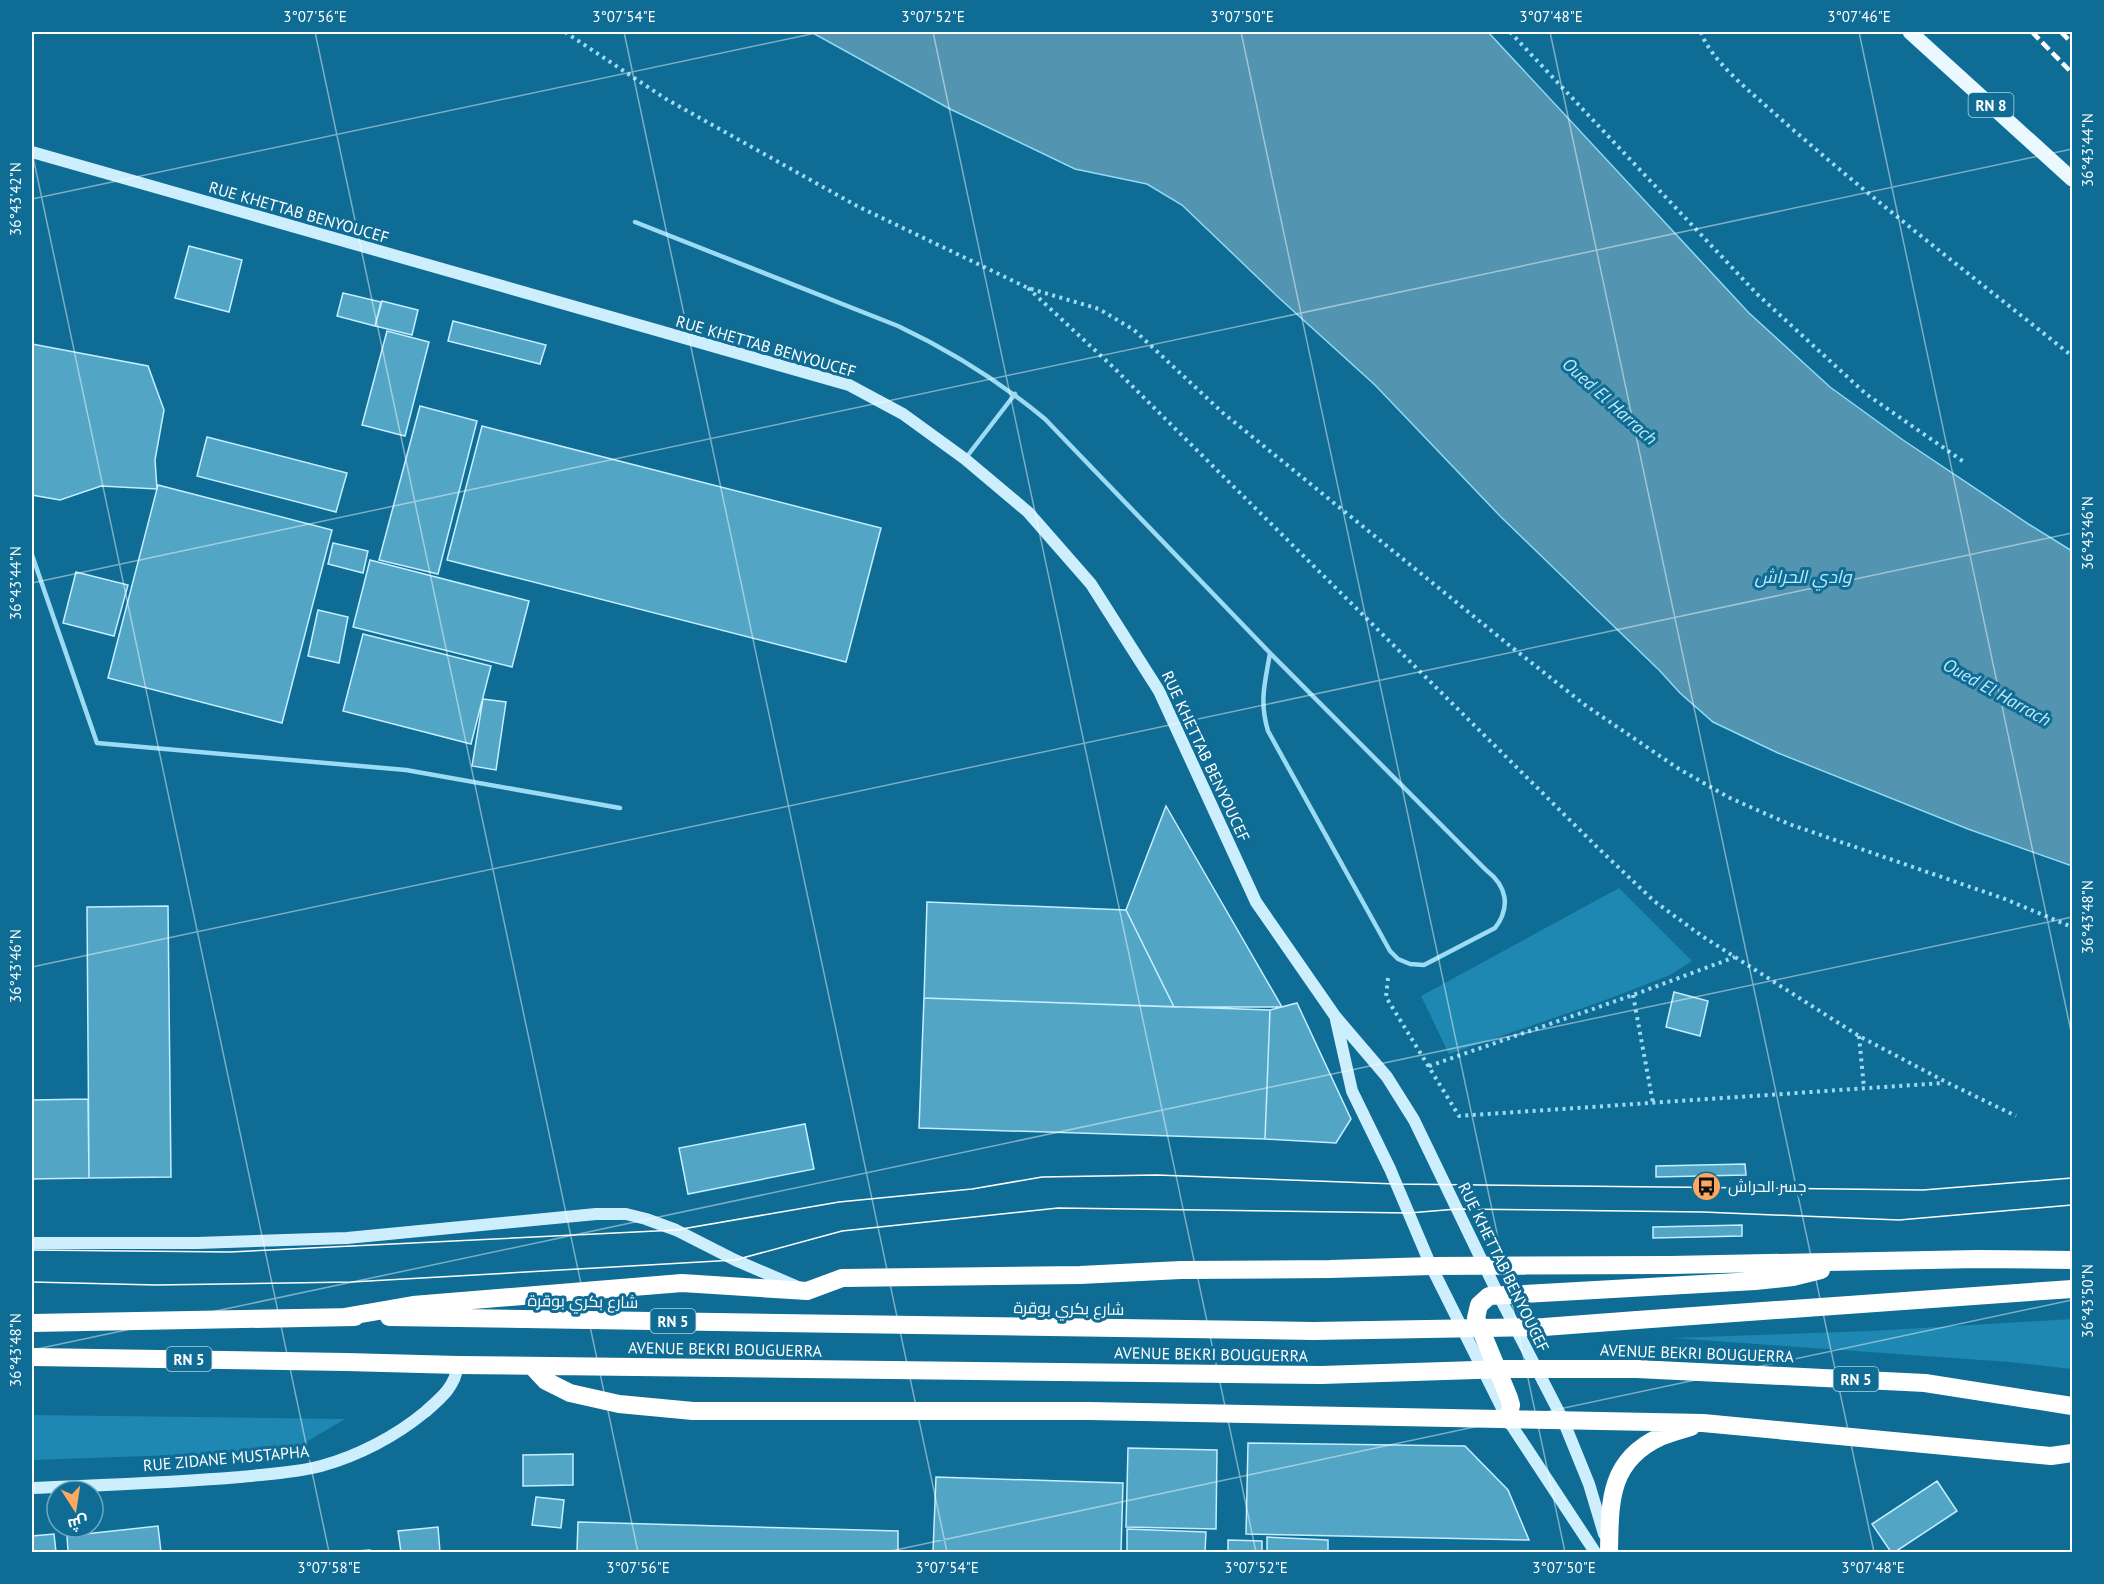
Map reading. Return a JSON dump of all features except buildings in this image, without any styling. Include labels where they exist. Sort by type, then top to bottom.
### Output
[{"type":"highway","points":[[344,1317],[413,1305],[682,1283],[807,1291],[842,1278],[1080,1275],[1181,1270],[1483,1265],[2073,1260]]},
{"type":"highway","points":[[1508,1420],[1511,1406],[1509,1398],[1476,1318],[1476,1311],[1489,1296],[1755,1281],[1811,1273],[1846,1262]]},
{"type":"highway","name":"AVENUE BEKRI BOUGUERRA","points":[[1314,1331],[1544,1327],[2073,1289]]},
{"type":"highway","name":"شارع بكري بوقرة","points":[[32,1323],[344,1317],[1314,1331]]},
{"type":"highway","name":"AVENUE BEKRI BOUGUERRA","points":[[32,1357],[458,1365],[1322,1375],[1507,1369],[1637,1369],[1925,1383],[2073,1406]]},
{"type":"highway","points":[[532,1366],[546,1381],[570,1394],[619,1404],[693,1411],[1090,1411],[1702,1423],[2051,1456],[2073,1453]]},
{"type":"highway","points":[[1608,1552],[1612,1496],[1624,1464],[1659,1437],[1702,1423]]},
{"type":"main road","name":"RN 8","points":[[1910,32],[2073,179]]},
{"type":"main road","name":"RUE KHETTAB BENYOUCEF","points":[[32,152],[849,385],[903,414],[965,459],[1028,512],[1091,584],[1160,691],[1256,902],[1335,1016],[1387,1077],[1414,1120],[1483,1265],[1563,1420],[1589,1484],[1608,1552]]},
{"type":"main road","name":"RUE KHETTAB BENYOUCEF","points":[[1335,1016],[1352,1091],[1390,1169],[1431,1266],[1508,1420],[1594,1552]]},
{"type":"main road","points":[[32,1244],[197,1243],[347,1238],[596,1214],[626,1214],[646,1218],[676,1230],[735,1260],[807,1291]]},
{"type":"main road","name":"RUE ZIDANE MUSTAPHA","points":[[32,1488],[193,1481],[290,1472],[321,1466],[349,1456],[412,1423],[451,1388],[458,1365]]},
{"type":"lane","points":[[635,222],[898,326],[968,362],[1015,394],[1046,419],[1270,653],[1496,878],[1503,888],[1505,910],[1495,928],[1424,964],[1410,964],[1390,951],[1268,731],[1263,717],[1262,697],[1270,653]]},
{"type":"lane","points":[[965,459],[1015,394]]},
{"type":"lane","points":[[32,555],[97,743],[406,770],[620,808]]},
{"type":"path","points":[[565,32],[666,99],[847,200],[1028,288],[1100,309],[1134,330],[1223,413],[1369,533],[1584,705],[1679,769],[1730,798],[1789,824],[2005,899],[2073,927]]},
{"type":"path","points":[[1510,32],[1757,294],[1866,394],[1964,462]]},
{"type":"path","points":[[1701,32],[1724,66],[1820,153],[2073,356]]},
{"type":"path","points":[[1028,288],[1113,367],[1654,901],[1702,936],[1859,1036],[2016,1116]]},
{"type":"path","points":[[1390,951],[1386,997],[1459,1116],[1946,1082]]},
{"type":"path","points":[[1429,1066],[1633,995],[1736,956]]},
{"type":"path","points":[[1633,995],[1653,1102]]},
{"type":"path","points":[[1859,1036],[1864,1088]]},
{"type":"shaded area","points":[[1619,888],[1692,961],[1670,975],[1603,1001],[1449,1054],[1421,996]]},
{"type":"shaded area","points":[[2072,1319],[2072,1369],[2009,1362],[1673,1338],[1871,1331]]},
{"type":"shaded area","points":[[32,1415],[345,1419],[291,1451],[32,1460]]},
{"type":"water","name":"وادي الحراش","points":[[811,32],[1488,32],[1749,313],[1830,387],[1903,440],[2072,551],[2072,866],[1968,829],[1778,753],[1713,722],[1680,693],[1500,516],[1375,385],[1278,297],[1182,205],[1147,184],[1075,169],[950,109]]},
{"type":"tram line","points":[[32,1250],[230,1252],[676,1230],[839,1202],[972,1189],[1042,1177],[1156,1175],[1396,1184],[1923,1190],[2072,1178]]},
{"type":"tram line","points":[[32,1282],[156,1285],[351,1282],[735,1260],[842,1231],[1058,1208],[1409,1213],[1457,1209],[1703,1212],[1899,1220],[2072,1205]]},
{"type":"railway","points":[[2032,32],[2072,73]]},
{"type":"railway","points":[[2061,32],[2072,43]]},
{"type":"place","name":"جسر الحراش","points":[[1707,1186]]},
{"type":"water label","name":"Oued El Harrach","points":[[1610,401]]},
{"type":"water label","name":"Oued El Harrach","points":[[1997,692]]}]
